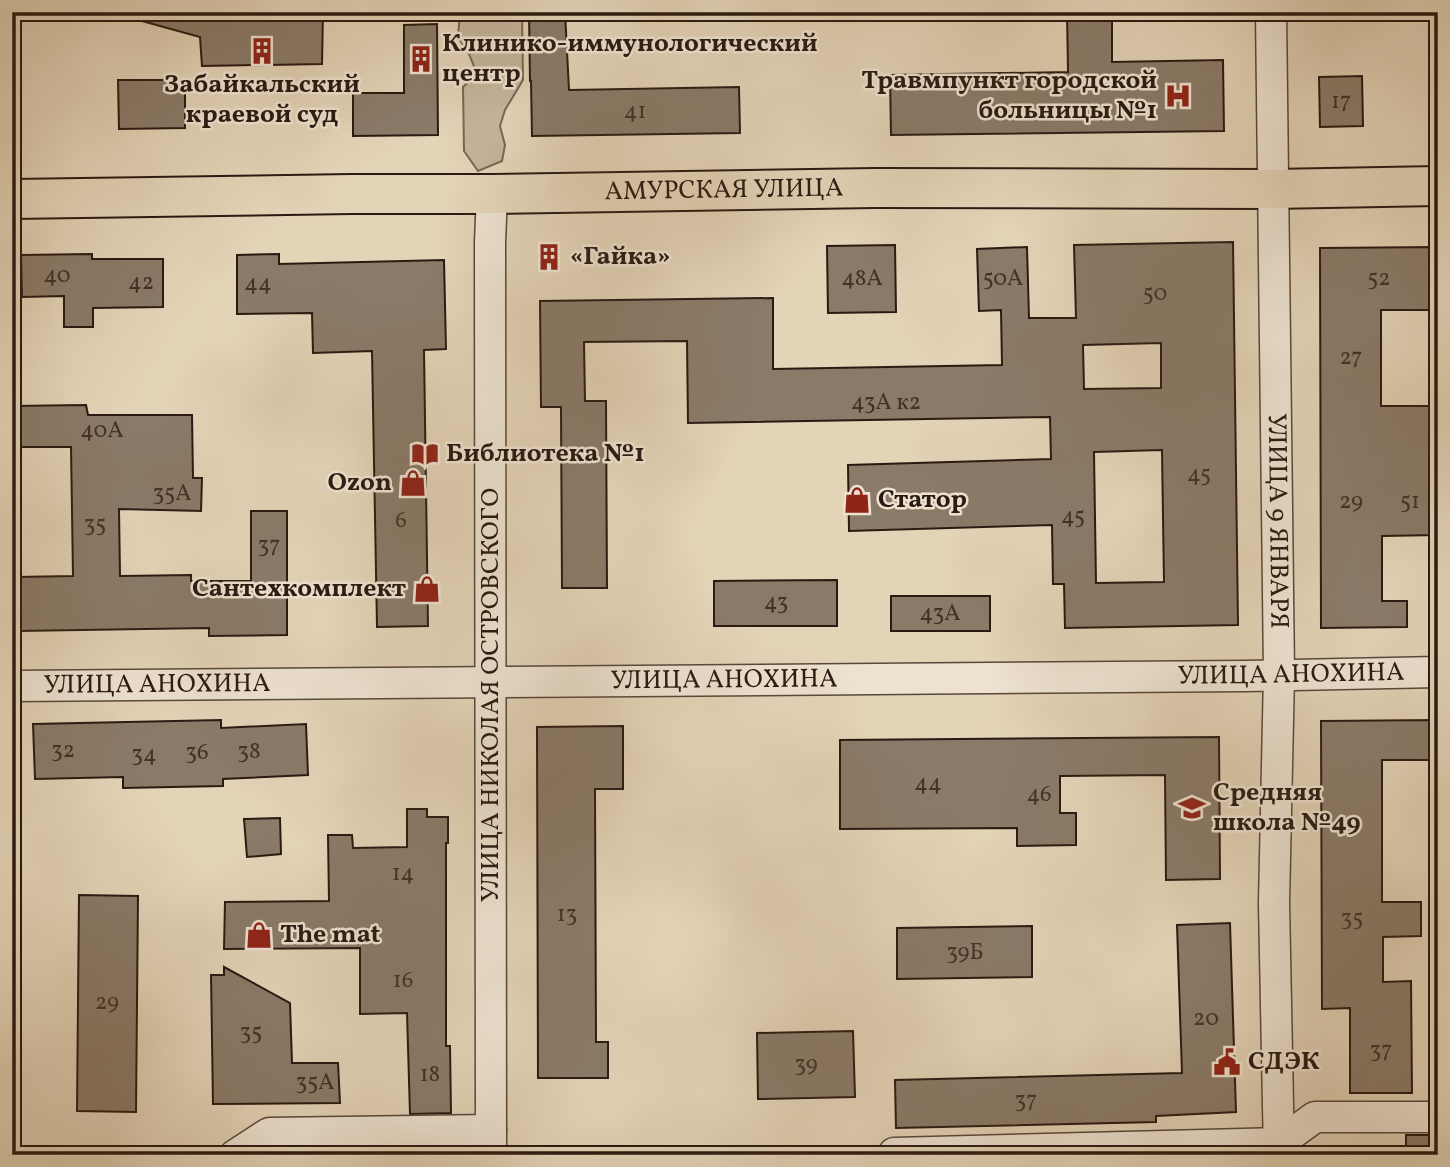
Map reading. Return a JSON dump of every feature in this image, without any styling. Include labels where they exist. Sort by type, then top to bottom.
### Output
[{"type":"main road","name":"АМУРСКАЯ УЛИЦА","points":[[12,198],[875,188],[1272,189],[1438,186]]},
{"type":"street","name":"УЛИЦА 9 ЯНВАРЯ","points":[[1270,12],[1279,674],[1274,903],[1279,1149]]},
{"type":"street","name":"УЛИЦА НИКОЛАЯ ОСТРОВСКОГО","points":[[491,1142],[492,194]]},
{"type":"street","name":"УЛИЦА АНОХИНА","points":[[12,686],[1438,672]]},
{"type":"street","points":[[894,1153],[1279,1149],[1315,1117],[1438,1117]]},
{"type":"street","points":[[235,1155],[269,1133],[491,1142]]},
{"type":"shaded area","points":[[460,12],[522,12],[523,80],[505,110],[500,126],[505,145],[502,161],[478,171],[464,151],[463,87],[477,74],[458,37]]},
{"type":"building","name":"Забайкальский краевой суд","points":[[132,12],[323,12],[322,64],[202,66],[200,37],[131,18]]},
{"type":"building","points":[[529,12],[565,12],[569,90],[739,87],[740,133],[532,136]]},
{"type":"building","points":[[1067,12],[1112,12],[1112,62],[1223,60],[1224,131],[891,135],[890,75],[1068,72]]},
{"type":"building","name":"Клинико-иммунологический центр","points":[[437,24],[438,135],[353,136],[353,93],[404,93],[404,25]]},
{"type":"building","points":[[1362,76],[1363,126],[1320,127],[1319,77]]},
{"type":"building","points":[[118,80],[185,80],[185,128],[119,129]]},
{"type":"building","points":[[1233,242],[1238,625],[1065,628],[1064,584],[1053,584],[1052,525],[849,531],[848,465],[1051,459],[1050,417],[688,423],[687,341],[584,342],[585,401],[606,401],[607,588],[562,588],[561,407],[541,407],[540,301],[773,298],[773,369],[1002,365],[1001,310],[979,311],[977,249],[1027,247],[1029,318],[1076,318],[1074,245]],"holes":[[[1161,343],[1161,388],[1084,389],[1083,345]],[[1162,450],[1164,582],[1096,583],[1094,452]]]},
{"type":"building","points":[[895,245],[896,312],[828,313],[827,246]]},
{"type":"building","points":[[1438,247],[1438,310],[1381,310],[1381,406],[1438,406],[1438,535],[1382,536],[1382,601],[1407,601],[1407,627],[1321,628],[1320,248]]},
{"type":"building","points":[[92,254],[92,259],[163,259],[163,307],[93,308],[93,327],[64,327],[64,296],[22,297],[21,255]]},
{"type":"building","points":[[279,254],[279,264],[444,260],[446,349],[424,350],[428,626],[377,627],[372,351],[313,353],[312,313],[237,314],[237,255]]},
{"type":"building","points":[[86,405],[88,415],[192,415],[193,478],[202,478],[201,511],[119,509],[120,576],[191,575],[191,581],[251,581],[251,511],[287,511],[287,635],[209,636],[209,628],[18,631],[17,577],[73,576],[71,447],[12,447],[12,406]]},
{"type":"building","points":[[837,580],[837,626],[714,626],[714,581]]},
{"type":"building","points":[[891,596],[990,596],[990,631],[891,631]]},
{"type":"building","points":[[221,720],[221,728],[306,724],[308,775],[223,779],[223,786],[123,788],[123,777],[35,779],[33,724]]},
{"type":"building","points":[[1438,720],[1438,760],[1382,760],[1382,902],[1421,902],[1421,936],[1383,937],[1383,982],[1411,981],[1412,1093],[1350,1093],[1350,1008],[1322,1009],[1321,721]]},
{"type":"building","points":[[623,726],[623,789],[595,789],[596,1042],[608,1042],[608,1078],[538,1078],[537,727]]},
{"type":"building","points":[[1219,737],[1220,879],[1166,880],[1165,775],[1060,776],[1060,813],[1076,813],[1076,845],[1017,846],[1017,828],[840,829],[840,740]]},
{"type":"building","points":[[407,809],[427,809],[427,817],[448,817],[446,1046],[450,1046],[451,1113],[410,1114],[407,1013],[360,1014],[360,948],[224,949],[225,902],[329,901],[328,835],[352,835],[353,848],[407,847]]},
{"type":"building","points":[[280,818],[281,854],[247,857],[244,819]]},
{"type":"building","points":[[79,895],[138,896],[136,1112],[77,1111]]},
{"type":"building","points":[[1230,923],[1236,1112],[1156,1116],[1156,1122],[896,1128],[895,1080],[1182,1073],[1177,925]]},
{"type":"building","points":[[1032,926],[1032,977],[897,979],[897,928]]},
{"type":"building","points":[[224,967],[290,1003],[292,1063],[338,1063],[340,1103],[213,1104],[211,975],[224,975]]},
{"type":"building","points":[[853,1031],[855,1097],[758,1099],[757,1033]]},
{"type":"building","points":[[1406,1135],[1438,1135],[1438,1155],[1406,1155]]},
{"type":"building","points":[[452,1148],[452,1155],[411,1155],[411,1149]]},
{"type":"place","name":"Забайкальский краевой суд","points":[[262,51]]},
{"type":"place","name":"Клинико-иммунологический центр","points":[[421,59]]},
{"type":"place","name":"Травмпункт городской больницы №1","points":[[1178,96]]},
{"type":"place","name":"«Гайка»","points":[[549,257]]},
{"type":"place","name":"Библиотека №1","points":[[425,454]]},
{"type":"place","name":"Ozon","points":[[413,483]]},
{"type":"place","name":"Статор","points":[[857,500]]},
{"type":"place","name":"Сантехкомплект","points":[[427,589]]},
{"type":"place","name":"Средняя школа №49","points":[[1192,808]]},
{"type":"place","name":"The mat","points":[[259,935]]},
{"type":"place","name":"СДЭК","points":[[1227,1062]]}]
